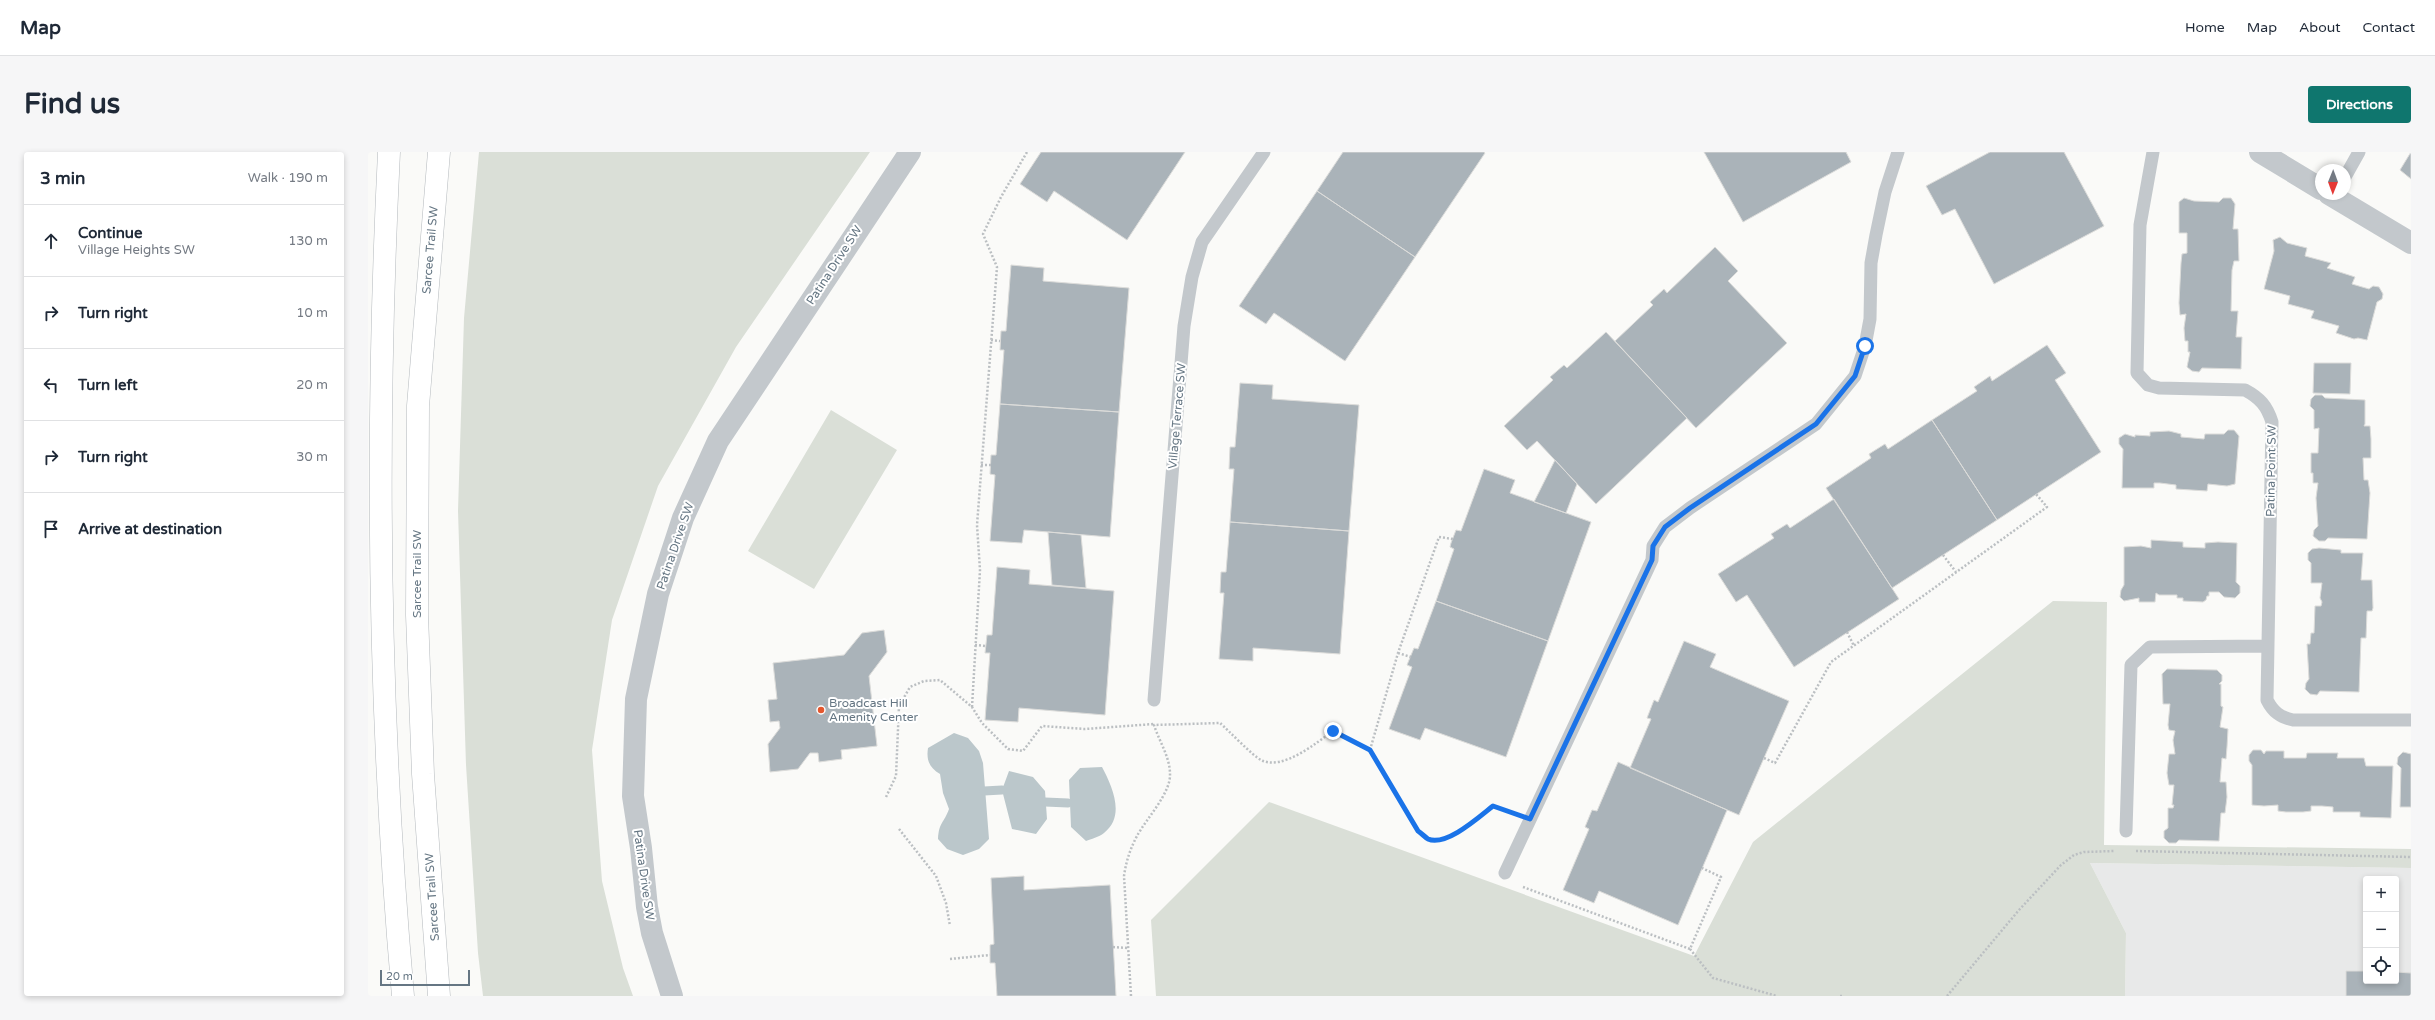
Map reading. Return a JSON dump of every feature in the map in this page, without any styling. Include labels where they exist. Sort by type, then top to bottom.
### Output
[{"type":"highway","points":[[389,152],[382,332],[380,575],[384,713],[403,996]]},
{"type":"highway","name":"Sarcee Trail SW","points":[[439,152],[418,406],[417,615],[423,774],[439,996]]},
{"type":"street","name":"Patina Drive SW","points":[[672,996],[652,933],[647,907],[641,848],[633,796],[636,699],[658,594],[682,518],[718,441],[910,152]]},
{"type":"street","points":[[2260,152],[2315,184]]},
{"type":"street","points":[[2341,200],[2411,243]]},
{"type":"lane","name":"Village Terrace SW","points":[[1154,700],[1184,326],[1192,277],[1202,242],[1264,152]]},
{"type":"lane","points":[[1505,874],[1652,560],[1653,546],[1658,536],[1665,527],[1690,508],[1816,424],[1855,376],[1865,346],[1870,319],[1871,264],[1876,235],[1885,192],[1898,152]]},
{"type":"lane","name":"Patina Point SW","points":[[2153,152],[2140,225],[2137,372],[2148,385],[2159,388],[2245,390],[2266,406],[2272,422],[2267,700],[2275,713],[2284,718],[2411,720]]},
{"type":"lane","points":[[2351,166],[2359,152]]},
{"type":"lane","points":[[2126,831],[2131,664],[2150,647],[2267,646]]},
{"type":"path","points":[[972,707],[980,570],[977,525],[997,267],[983,234],[1001,197],[1028,152]]},
{"type":"path","points":[[991,340],[1000,341]]},
{"type":"path","points":[[982,465],[991,465]]},
{"type":"path","points":[[1764,758],[1775,763],[1831,662],[2047,507],[2036,494]]},
{"type":"path","points":[[1370,750],[1398,653],[1439,537],[1453,539]]},
{"type":"path","points":[[1943,555],[1956,572]]},
{"type":"path","points":[[1847,632],[1854,646]]},
{"type":"path","points":[[975,645],[986,646]]},
{"type":"path","points":[[1398,653],[1410,657]]},
{"type":"path","points":[[886,797],[896,776],[899,706],[910,687],[924,681],[940,680],[972,707],[982,723],[1008,749],[1023,751],[1042,726],[1085,729],[1220,723],[1261,760],[1276,763],[1303,753],[1333,731],[1370,750],[1418,831],[1428,839],[1443,840],[1469,825],[1493,806],[1530,819]]},
{"type":"path","points":[[1131,996],[1124,876],[1127,859],[1138,835],[1168,785],[1171,775],[1167,758],[1154,725],[1154,700]]},
{"type":"path","points":[[900,829],[936,876],[946,903],[950,926]]},
{"type":"path","points":[[1947,996],[2019,910],[2061,865],[2074,855],[2084,852],[2119,851]]},
{"type":"path","points":[[2135,851],[2411,857]]},
{"type":"path","points":[[1690,949],[1721,877],[1702,868]]},
{"type":"path","points":[[1505,874],[1527,890],[1690,949],[1713,978],[1777,996]]},
{"type":"path","points":[[1114,947],[1128,948]]},
{"type":"path","points":[[950,959],[990,955]]},
{"type":"shaded area","points":[[479,152],[870,152],[736,347],[658,486],[612,620],[592,750],[602,881],[623,968],[633,996],[483,996],[478,953],[466,765],[458,511],[464,318]]},
{"type":"shaded area","points":[[831,410],[897,450],[814,589],[748,551]]},
{"type":"shaded area","points":[[2053,601],[2107,602],[2104,845],[2411,849],[2411,868],[2090,863],[2126,933],[2125,996],[1156,996],[1151,920],[1269,802],[1694,956],[1753,842]]},
{"type":"shaded area","points":[[954,733],[968,738],[979,751],[983,763],[989,839],[979,849],[963,855],[947,849],[938,839],[941,826],[949,809],[943,793],[940,774],[931,767],[928,760],[928,748]]},
{"type":"shaded area","points":[[1102,767],[1113,792],[1116,810],[1111,826],[1104,833],[1086,841],[1071,827],[1069,780],[1080,768]]},
{"type":"shaded area","points":[[1009,771],[1033,777],[1045,791],[1047,819],[1036,834],[1012,829],[1002,790]]},
{"type":"shaded area","points":[[2090,863],[2411,868],[2411,996],[2125,996],[2126,933]]},
{"type":"building","points":[[1041,152],[1185,152],[1127,240],[1054,191],[1047,202],[1020,184]]},
{"type":"building","points":[[1343,152],[1485,153],[1415,257],[1317,191]]},
{"type":"building","points":[[1704,152],[1846,152],[1851,162],[1743,222]]},
{"type":"building","points":[[1990,152],[2064,152],[2104,226],[1994,284],[1955,209],[1942,215],[1926,186]]},
{"type":"building","points":[[2411,152],[2411,179],[2400,170]]},
{"type":"building","points":[[1317,191],[1415,257],[1345,361],[1274,313],[1266,324],[1239,306]]},
{"type":"building","points":[[2184,198],[2194,201],[2219,202],[2223,198],[2231,198],[2235,204],[2233,229],[2238,229],[2239,261],[2234,261],[2232,270],[2231,311],[2238,311],[2236,337],[2242,337],[2241,369],[2202,368],[2199,372],[2192,371],[2187,367],[2190,352],[2188,352],[2188,341],[2185,341],[2184,328],[2186,314],[2180,315],[2179,303],[2182,254],[2187,253],[2187,233],[2179,233],[2179,202]]},
{"type":"building","points":[[2280,237],[2287,243],[2307,248],[2305,256],[2331,263],[2327,268],[2355,277],[2352,284],[2369,289],[2373,286],[2379,287],[2383,294],[2382,299],[2377,302],[2367,340],[2358,338],[2354,339],[2336,333],[2339,326],[2311,318],[2314,311],[2288,304],[2290,296],[2264,289],[2274,251],[2273,240]]},
{"type":"building","points":[[1715,247],[1738,271],[1728,281],[1787,343],[1696,428],[1615,341],[1653,305],[1650,302],[1664,289],[1667,293]]},
{"type":"building","points":[[1011,265],[1044,268],[1043,281],[1129,288],[1119,412],[1000,404],[1004,350],[1000,350],[1001,331],[1006,331]]},
{"type":"building","points":[[1606,332],[1687,418],[1596,504],[1537,441],[1527,450],[1504,426],[1553,380],[1550,377],[1564,365],[1567,368]]},
{"type":"building","points":[[2047,345],[2066,373],[2055,380],[2101,452],[1997,520],[1932,420],[1977,391],[1974,387],[1990,376],[1992,381]]},
{"type":"building","points":[[2314,363],[2351,363],[2350,394],[2313,393]]},
{"type":"building","points":[[1240,383],[1273,385],[1272,399],[1359,405],[1349,531],[1230,522],[1234,469],[1229,469],[1230,447],[1235,447]]},
{"type":"building","points":[[2315,395],[2322,395],[2325,398],[2365,400],[2364,426],[2370,426],[2371,439],[2371,458],[2363,458],[2364,480],[2368,480],[2370,493],[2367,539],[2328,538],[2325,541],[2319,541],[2313,536],[2314,530],[2318,526],[2316,498],[2318,483],[2313,483],[2313,473],[2311,473],[2311,453],[2318,453],[2319,428],[2314,429],[2314,410],[2310,406],[2311,399]]},
{"type":"building","points":[[1000,404],[1119,412],[1110,537],[1024,530],[1022,543],[990,541],[995,475],[990,474],[991,455],[996,455]]},
{"type":"building","points":[[1932,420],[1997,520],[1892,588],[1826,488],[1871,458],[1869,454],[1885,444],[1888,449]]},
{"type":"building","points":[[2228,430],[2234,430],[2239,436],[2235,484],[2227,486],[2208,484],[2207,491],[2176,489],[2176,485],[2160,483],[2154,483],[2154,488],[2122,488],[2123,449],[2119,444],[2119,438],[2125,434],[2135,437],[2135,435],[2150,436],[2150,432],[2169,431],[2181,434],[2181,437],[2204,439],[2205,434],[2224,434]]},
{"type":"building","points":[[1555,460],[1577,484],[1566,513],[1534,502]]},
{"type":"building","points":[[1484,469],[1515,480],[1510,493],[1591,522],[1548,641],[1436,601],[1454,549],[1450,547],[1451,543],[1456,530],[1461,531]]},
{"type":"building","points":[[1834,499],[1899,599],[1794,667],[1747,595],[1736,602],[1718,574],[1774,538],[1771,534],[1787,524],[1790,528]]},
{"type":"building","points":[[1230,522],[1349,531],[1340,654],[1253,648],[1253,661],[1219,659],[1224,593],[1220,593],[1221,572],[1226,572]]},
{"type":"building","points":[[1048,532],[1081,535],[1086,588],[1052,585]]},
{"type":"building","points":[[2151,540],[2183,542],[2183,547],[2205,548],[2205,543],[2237,543],[2236,582],[2240,586],[2240,593],[2235,598],[2224,597],[2219,592],[2209,592],[2209,596],[2207,596],[2206,600],[2203,602],[2183,601],[2183,598],[2177,598],[2177,595],[2159,595],[2156,593],[2155,602],[2139,602],[2139,598],[2124,601],[2120,597],[2121,590],[2124,585],[2124,547],[2141,546],[2151,548]]},
{"type":"building","points":[[2319,548],[2341,550],[2341,553],[2363,553],[2361,580],[2372,580],[2373,608],[2372,611],[2367,611],[2366,638],[2361,638],[2359,692],[2320,691],[2317,695],[2310,694],[2305,689],[2306,683],[2309,679],[2307,644],[2310,644],[2311,633],[2314,633],[2315,606],[2321,606],[2322,602],[2320,598],[2322,583],[2311,583],[2311,563],[2308,560],[2308,553],[2312,549]]},
{"type":"building","points":[[997,567],[1030,570],[1029,584],[1114,591],[1105,715],[1019,708],[1018,722],[985,720],[990,653],[985,653],[987,635],[992,635]]},
{"type":"building","points":[[1436,601],[1548,641],[1506,757],[1425,728],[1420,740],[1389,729],[1412,667],[1407,665],[1414,648],[1418,649]]},
{"type":"building","name":"Broadcast Hill Amenity Center","points":[[884,630],[887,652],[869,676],[877,746],[841,750],[842,759],[819,762],[818,753],[810,753],[798,769],[770,772],[768,744],[780,728],[779,721],[770,722],[768,700],[777,699],[773,663],[844,655],[862,633]]},
{"type":"building","points":[[1684,641],[1716,654],[1710,667],[1789,701],[1739,815],[1630,768],[1651,719],[1647,718],[1654,700],[1658,702]]},
{"type":"building","points":[[2167,669],[2217,670],[2222,675],[2222,681],[2219,684],[2221,684],[2221,706],[2223,707],[2220,727],[2228,729],[2226,759],[2222,758],[2220,782],[2226,782],[2227,797],[2225,813],[2221,813],[2219,841],[2179,840],[2176,843],[2169,843],[2164,838],[2164,831],[2168,828],[2168,808],[2173,808],[2174,805],[2172,805],[2174,785],[2169,785],[2167,773],[2169,754],[2175,754],[2173,740],[2175,731],[2169,730],[2168,725],[2170,704],[2163,704],[2162,674]]},
{"type":"building","points":[[2253,750],[2261,750],[2264,754],[2266,751],[2284,751],[2284,758],[2306,758],[2307,753],[2338,753],[2337,758],[2364,758],[2366,766],[2393,766],[2391,818],[2360,817],[2360,812],[2333,812],[2333,807],[2311,806],[2311,811],[2286,812],[2278,811],[2278,805],[2252,805],[2252,765],[2249,761],[2249,755]]},
{"type":"building","points":[[2403,752],[2411,754],[2411,807],[2400,807],[2401,768],[2397,764],[2398,757]]},
{"type":"building","points":[[1618,762],[1727,810],[1678,925],[1599,891],[1594,903],[1563,890],[1589,829],[1585,827],[1592,810],[1597,811]]},
{"type":"building","points":[[1024,876],[1024,890],[1110,885],[1116,996],[997,996],[995,963],[990,963],[990,945],[994,944],[991,878]]},
{"type":"building","points":[[2346,971],[2363,971],[2363,984],[2399,984],[2399,972],[2411,973],[2411,996],[2346,996]]},
{"type":"waterway","points":[[984,791],[1002,790]]},
{"type":"waterway","points":[[1045,802],[1068,803]]},
{"type":"place","name":"Broadcast Hill Amenity Center","points":[[821,710]]},
{"type":"route","points":[[1333,731],[1370,750],[1418,831],[1428,839],[1443,840],[1469,825],[1493,806],[1530,819],[1652,560],[1653,546],[1658,536],[1665,527],[1690,508],[1816,424],[1846,390],[1855,376],[1865,346]]}]
